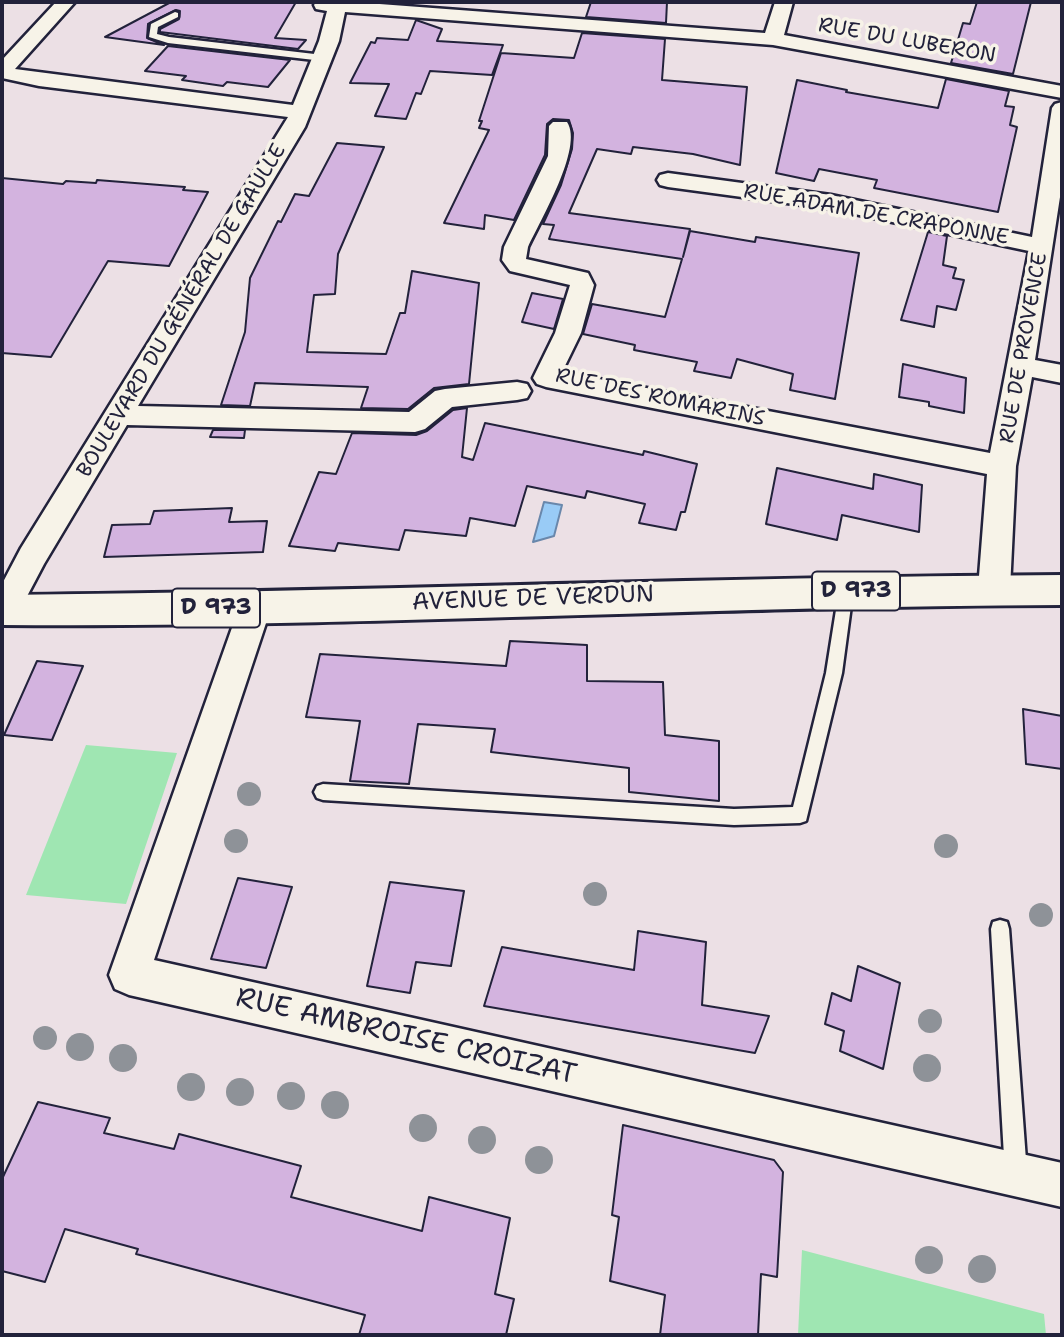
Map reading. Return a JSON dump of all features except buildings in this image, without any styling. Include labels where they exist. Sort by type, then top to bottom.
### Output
[{"type":"main road","name":"AVENUE DE VERDUN","points":[[3,610],[255,608],[846,591],[1062,590]]},
{"type":"street","points":[[66,2],[5,64],[53,82],[300,112]]},
{"type":"street","points":[[558,22],[565,2]]},
{"type":"street","points":[[773,39],[784,2]]},
{"type":"street","name":"RUE DU LUBERON","points":[[333,4],[773,39],[1062,92]]},
{"type":"street","name":"BOULEVARD DU GÉNÉRAL DE GAULLE","points":[[3,610],[32,557],[270,167],[300,112],[323,58],[333,4]]},
{"type":"street","name":"RUE DE PROVENCE","points":[[994,589],[1002,466],[1042,246],[1062,108]]},
{"type":"street","name":"RUE DES ROMARINS","points":[[560,126],[559,156],[516,247],[514,260],[519,266],[579,278],[582,285],[568,332],[546,378],[1002,466]]},
{"type":"street","name":"RUE ADAM DE CRAPONNE","points":[[668,180],[831,202],[1042,246]]},
{"type":"street","points":[[1021,366],[1062,374]]},
{"type":"street","points":[[119,415],[415,422],[445,398],[517,391]]},
{"type":"street","name":"RUE AMBROISE CROIZAT","points":[[255,608],[129,975],[1062,1185]]},
{"type":"lane","points":[[175,15],[154,26],[152,34],[168,40],[323,58]]},
{"type":"lane","points":[[323,792],[734,817],[800,814],[834,673],[846,591]]},
{"type":"lane","points":[[1000,929],[1016,1175]]},
{"type":"green space","points":[[86,745],[177,753],[126,904],[26,895]]},
{"type":"green space","points":[[802,1250],[1044,1314],[1046,1335],[798,1335]]},
{"type":"water","points":[[544,502],[562,505],[554,536],[533,542]]}]
